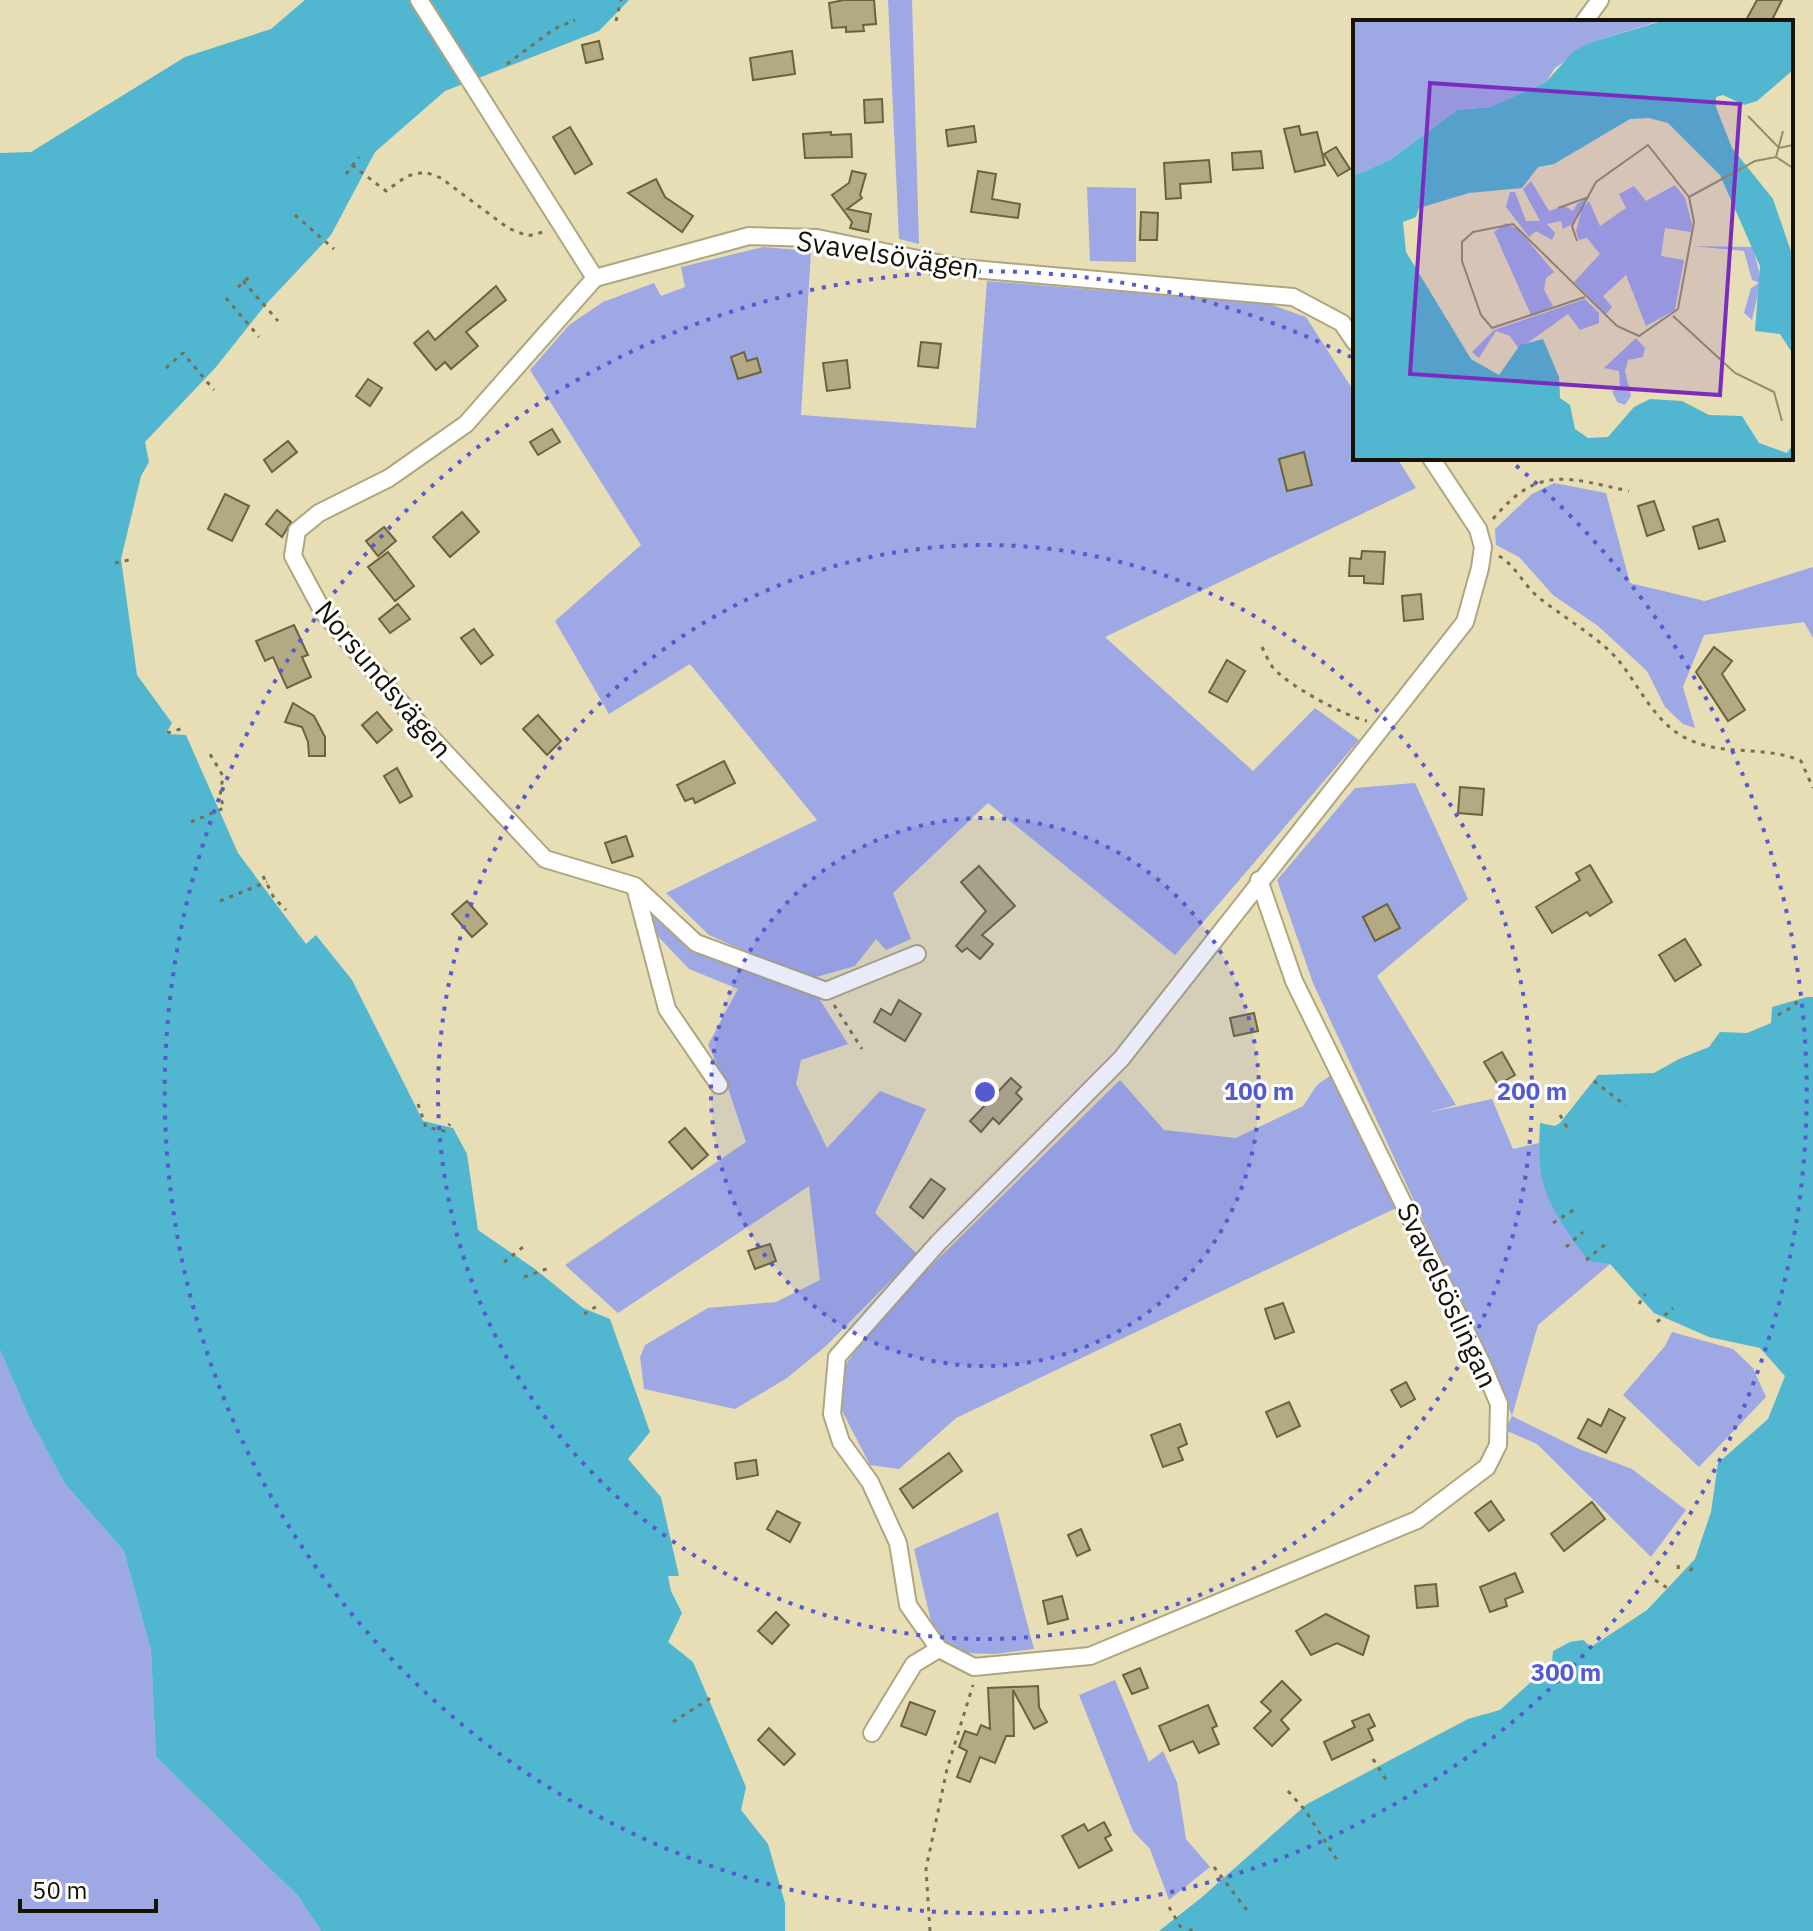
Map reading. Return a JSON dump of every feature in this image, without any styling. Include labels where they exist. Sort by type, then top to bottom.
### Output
[{"type":"street","points":[[419,0],[595,278]]},
{"type":"street","points":[[1585,20],[1600,0]]},
{"type":"street","name":"Svavelsövägen","points":[[595,278],[749,236],[817,238],[961,268],[1293,297],[1348,318]]},
{"type":"street","name":"Norsundsvägen","points":[[595,278],[466,424],[389,478],[319,513],[297,531],[293,556],[323,612],[426,732],[545,859],[635,886],[696,943],[826,991]]},
{"type":"street","points":[[974,1667],[939,1649],[908,1605],[898,1543],[870,1482],[841,1442],[832,1414],[837,1357],[938,1243],[1121,1059],[1465,622],[1483,547],[1478,529],[1432,460]]},
{"type":"street","name":"Svavelsöslingan","points":[[974,1667],[1090,1656],[1417,1520],[1487,1467],[1498,1445],[1499,1404],[1294,981],[1259,880]]},
{"type":"street","points":[[635,886],[667,1009],[719,1085]]},
{"type":"street","points":[[826,991],[917,954]]},
{"type":"street","points":[[872,1733],[914,1664],[939,1649]]},
{"type":"path","points":[[616,21],[621,0]]},
{"type":"path","points":[[507,64],[554,29],[575,20]]},
{"type":"path","points":[[346,174],[359,157]]},
{"type":"path","points":[[352,165],[386,191],[407,176],[425,172],[441,178],[508,228],[528,236],[560,224]]},
{"type":"path","points":[[295,215],[334,249]]},
{"type":"path","points":[[238,287],[249,277]]},
{"type":"path","points":[[243,281],[278,321]]},
{"type":"path","points":[[226,298],[259,337]]},
{"type":"path","points":[[166,368],[183,353],[214,390]]},
{"type":"path","points":[[1478,529],[1490,523],[1529,485],[1562,477],[1629,491]]},
{"type":"path","points":[[1483,547],[1505,560],[1534,594],[1617,659],[1658,717],[1681,736],[1711,749],[1784,753],[1801,761],[1813,788]]},
{"type":"path","points":[[115,563],[129,560]]},
{"type":"path","points":[[1262,647],[1273,668],[1314,696],[1382,728]]},
{"type":"path","points":[[167,733],[184,728]]},
{"type":"path","points":[[191,822],[224,808],[220,796],[223,776],[207,749]]},
{"type":"path","points":[[263,876],[274,898],[286,910]]},
{"type":"path","points":[[220,901],[267,882]]},
{"type":"path","points":[[826,991],[862,1049]]},
{"type":"path","points":[[1778,1015],[1798,1000]]},
{"type":"path","points":[[1594,1081],[1626,1106]]},
{"type":"path","points":[[418,1104],[426,1127],[444,1131],[450,1124]]},
{"type":"path","points":[[1560,1115],[1568,1129]]},
{"type":"path","points":[[1553,1223],[1575,1209]]},
{"type":"path","points":[[1566,1247],[1583,1232]]},
{"type":"path","points":[[1586,1260],[1607,1243]]},
{"type":"path","points":[[504,1262],[523,1247]]},
{"type":"path","points":[[524,1277],[552,1267]]},
{"type":"path","points":[[1639,1304],[1645,1294]]},
{"type":"path","points":[[584,1314],[597,1306]]},
{"type":"path","points":[[1657,1322],[1673,1308]]},
{"type":"path","points":[[1690,1571],[1695,1564]]},
{"type":"path","points":[[1678,1565],[1679,1573]]},
{"type":"path","points":[[1655,1580],[1672,1591]]},
{"type":"path","points":[[930,1931],[926,1869],[947,1769],[974,1683],[974,1667]]},
{"type":"path","points":[[673,1722],[712,1697]]},
{"type":"path","points":[[1373,1759],[1387,1781]]},
{"type":"path","points":[[1288,1791],[1305,1810],[1337,1860]]},
{"type":"path","points":[[1214,1867],[1249,1913]]},
{"type":"path","points":[[1169,1907],[1183,1931]]},
{"type":"shaded area","points":[[305,0],[629,0],[599,31],[445,91],[375,152],[331,235],[267,303],[216,367],[145,442],[149,462],[141,476],[121,559],[137,675],[172,723],[166,734],[186,735],[238,853],[306,944],[316,935],[352,980],[423,1121],[453,1128],[467,1154],[478,1230],[535,1269],[583,1308],[610,1319],[650,1432],[628,1459],[661,1497],[679,1576],[668,1576],[671,1591],[682,1613],[668,1642],[693,1662],[746,1787],[741,1810],[768,1844],[785,1903],[785,1931],[321,1931],[298,1896],[156,1757],[151,1651],[124,1551],[65,1484],[29,1417],[0,1350],[0,153],[31,152],[185,57],[271,29]]},
{"type":"shaded area","points":[[888,0],[912,0],[919,244],[899,239]]},
{"type":"shaded area","points":[[1087,187],[1136,188],[1136,262],[1090,261]]},
{"type":"shaded area","points":[[763,247],[811,251],[801,415],[976,428],[987,281],[1269,304],[1306,317],[1353,390],[1353,460],[1398,460],[1416,488],[1105,637],[1253,771],[1315,708],[1359,740],[1175,955],[988,803],[893,893],[911,939],[886,950],[876,939],[855,966],[816,977],[769,962],[709,935],[666,893],[817,820],[690,664],[609,714],[555,621],[641,545],[530,370],[569,325],[603,302],[654,283],[661,296],[685,287],[681,267]]},
{"type":"shaded area","points":[[1554,483],[1606,493],[1630,583],[1705,601],[1813,567],[1813,638],[1804,622],[1704,635],[1683,687],[1695,728],[1683,724],[1665,707],[1647,671],[1598,626],[1553,595],[1519,557],[1496,545],[1495,529],[1532,494]]},
{"type":"shaded area","points":[[1415,783],[1468,899],[1377,976],[1456,1105],[1427,1113],[1492,1099],[1513,1149],[1539,1143],[1544,1186],[1610,1264],[1538,1325],[1512,1416],[1313,983],[1277,880],[1355,788]]},
{"type":"shaded area","points":[[650,908],[696,953],[815,992],[848,1044],[801,1060],[796,1084],[827,1148],[880,1091],[926,1109],[875,1213],[917,1254],[826,1346],[787,1378],[735,1409],[644,1389],[640,1357],[645,1345],[708,1308],[776,1302],[820,1280],[809,1186],[618,1313],[565,1265],[746,1142],[727,1085],[708,1045],[738,989],[689,969],[650,928]]},
{"type":"shaded area","points":[[1813,997],[1813,1931],[1159,1931],[1307,1804],[1468,1719],[1500,1710],[1552,1663],[1553,1651],[1570,1642],[1583,1640],[1591,1647],[1647,1610],[1695,1559],[1711,1512],[1718,1463],[1768,1419],[1785,1376],[1760,1348],[1709,1337],[1654,1313],[1610,1264],[1589,1261],[1563,1225],[1547,1195],[1540,1163],[1540,1123],[1555,1126],[1560,1123],[1598,1075],[1654,1073],[1709,1047],[1720,1032],[1747,1033],[1771,1023],[1772,1007]]},
{"type":"shaded area","points":[[1331,1075],[1396,1208],[956,1418],[899,1469],[870,1465],[838,1403],[844,1367],[877,1319],[1120,1080],[1164,1130],[1236,1138],[1303,1106],[1317,1085]]},
{"type":"shaded area","points":[[1672,1332],[1733,1349],[1753,1368],[1766,1397],[1699,1467],[1623,1395],[1665,1346]]},
{"type":"shaded area","points":[[0,1350],[29,1417],[65,1484],[124,1551],[151,1651],[156,1757],[298,1896],[321,1931],[0,1931]]},
{"type":"shaded area","points":[[1512,1416],[1579,1449],[1632,1469],[1686,1510],[1651,1557],[1537,1444],[1505,1430]]},
{"type":"shaded area","points":[[998,1512],[1034,1649],[995,1654],[964,1653],[935,1638],[914,1549]]},
{"type":"shaded area","points":[[1115,1680],[1149,1762],[1163,1751],[1177,1782],[1186,1839],[1210,1867],[1169,1900],[1150,1849],[1133,1831],[1079,1695]]},
{"type":"building","points":[[874,0],[876,24],[863,25],[864,31],[846,32],[846,27],[832,28],[829,3]]},
{"type":"building","points":[[1757,0],[1782,0],[1772,20],[1746,20]]},
{"type":"building","points":[[599,41],[603,59],[586,63],[582,45]]},
{"type":"building","points":[[792,51],[795,74],[753,80],[750,58]]},
{"type":"building","points":[[882,99],[883,122],[865,123],[864,100]]},
{"type":"building","points":[[974,126],[976,142],[948,146],[946,130]]},
{"type":"building","points":[[1299,126],[1301,135],[1317,132],[1325,165],[1295,172],[1284,129]]},
{"type":"building","points":[[570,127],[592,164],[575,174],[553,137]]},
{"type":"building","points":[[831,132],[831,135],[851,134],[852,157],[805,158],[803,134]]},
{"type":"building","points":[[1336,147],[1350,169],[1338,176],[1324,154]]},
{"type":"building","points":[[1261,151],[1263,168],[1233,170],[1232,153]]},
{"type":"building","points":[[1209,160],[1211,182],[1180,184],[1181,198],[1166,199],[1164,163]]},
{"type":"building","points":[[852,171],[866,174],[860,195],[862,198],[847,209],[871,214],[868,232],[850,228],[852,222],[832,195],[849,183]]},
{"type":"building","points":[[978,171],[996,174],[992,199],[1020,204],[1018,218],[971,212]]},
{"type":"building","points":[[656,179],[665,197],[693,216],[682,232],[628,193]]},
{"type":"building","points":[[1141,212],[1158,213],[1157,240],[1140,240]]},
{"type":"building","points":[[496,286],[506,300],[466,332],[478,346],[451,369],[445,362],[436,370],[414,343],[428,331],[435,340]]},
{"type":"building","points":[[921,342],[941,344],[938,368],[918,366]]},
{"type":"building","points":[[744,352],[747,361],[757,358],[761,372],[738,379],[731,357]]},
{"type":"building","points":[[847,360],[850,388],[827,391],[823,363]]},
{"type":"building","points":[[368,379],[382,388],[370,406],[356,396]]},
{"type":"building","points":[[552,429],[560,442],[538,455],[530,442]]},
{"type":"building","points":[[288,441],[297,452],[272,472],[264,460]]},
{"type":"building","points":[[1304,452],[1312,485],[1287,491],[1279,459]]},
{"type":"building","points":[[225,494],[249,506],[232,541],[208,529]]},
{"type":"building","points":[[1654,501],[1664,530],[1647,536],[1638,506]]},
{"type":"building","points":[[277,510],[291,522],[282,537],[266,524]]},
{"type":"building","points":[[462,512],[479,532],[450,557],[433,537]]},
{"type":"building","points":[[1718,519],[1725,541],[1699,549],[1693,527]]},
{"type":"building","points":[[384,527],[396,541],[378,556],[366,541]]},
{"type":"building","points":[[1362,551],[1385,552],[1383,584],[1364,583],[1364,576],[1349,576],[1350,558],[1361,559]]},
{"type":"building","points":[[388,552],[414,586],[395,601],[368,567]]},
{"type":"building","points":[[1421,594],[1423,619],[1404,621],[1402,596]]},
{"type":"building","points":[[398,604],[410,619],[390,633],[379,619]]},
{"type":"building","points":[[294,625],[308,655],[302,657],[311,677],[287,688],[273,657],[265,661],[256,641]]},
{"type":"building","points":[[474,629],[493,655],[481,664],[461,638]]},
{"type":"building","points":[[1714,647],[1732,661],[1722,674],[1745,710],[1728,721],[1696,672]]},
{"type":"building","points":[[1227,660],[1245,671],[1227,702],[1209,692]]},
{"type":"building","points":[[293,703],[314,716],[325,737],[325,756],[309,756],[302,727],[285,722]]},
{"type":"building","points":[[377,712],[392,730],[377,743],[362,725]]},
{"type":"building","points":[[538,715],[561,741],[547,755],[523,729]]},
{"type":"building","points":[[724,761],[735,783],[695,803],[693,798],[685,801],[677,785]]},
{"type":"building","points":[[397,768],[412,796],[400,803],[384,776]]},
{"type":"building","points":[[1460,787],[1484,789],[1482,815],[1458,813]]},
{"type":"building","points":[[626,836],[633,856],[612,863],[605,843]]},
{"type":"building","points":[[1590,865],[1612,902],[1590,916],[1587,912],[1552,933],[1536,907],[1580,880],[1576,873]]},
{"type":"building","points":[[979,866],[1015,906],[982,935],[993,944],[980,959],[967,948],[962,952],[956,946],[986,911],[961,882]]},
{"type":"building","points":[[467,901],[487,924],[472,937],[452,914]]},
{"type":"building","points":[[1387,904],[1400,928],[1375,941],[1363,917]]},
{"type":"building","points":[[1685,939],[1701,965],[1675,981],[1659,955]]},
{"type":"building","points":[[899,1000],[921,1014],[905,1041],[874,1022],[881,1009],[891,1015]]},
{"type":"building","points":[[1254,1013],[1258,1031],[1234,1036],[1230,1018]]},
{"type":"building","points":[[1502,1052],[1515,1075],[1498,1085],[1484,1062]]},
{"type":"building","points":[[1011,1078],[1021,1087],[1016,1093],[1022,1099],[999,1124],[993,1118],[981,1132],[970,1121]]},
{"type":"building","points":[[685,1128],[708,1155],[692,1169],[669,1142]]},
{"type":"building","points":[[931,1179],[945,1189],[923,1218],[910,1207]]},
{"type":"building","points":[[770,1244],[776,1261],[755,1269],[748,1251]]},
{"type":"building","points":[[1283,1303],[1294,1332],[1275,1339],[1265,1309]]},
{"type":"building","points":[[1406,1382],[1415,1399],[1401,1407],[1391,1390]]},
{"type":"building","points":[[1289,1402],[1300,1426],[1277,1437],[1266,1412]]},
{"type":"building","points":[[1609,1409],[1625,1418],[1606,1453],[1578,1438],[1588,1419],[1601,1426]]},
{"type":"building","points":[[1180,1424],[1187,1444],[1178,1448],[1183,1460],[1163,1467],[1151,1435]]},
{"type":"building","points":[[949,1453],[962,1471],[913,1508],[900,1489]]},
{"type":"building","points":[[756,1460],[758,1475],[737,1479],[735,1463]]},
{"type":"building","points":[[1491,1501],[1504,1520],[1489,1531],[1475,1513]]},
{"type":"building","points":[[1592,1502],[1605,1519],[1564,1551],[1551,1534]]},
{"type":"building","points":[[777,1511],[800,1523],[790,1542],[767,1529]]},
{"type":"building","points":[[1081,1529],[1090,1550],[1077,1556],[1068,1535]]},
{"type":"building","points":[[1515,1573],[1523,1592],[1505,1599],[1507,1606],[1490,1612],[1480,1587]]},
{"type":"building","points":[[1436,1584],[1438,1606],[1417,1608],[1415,1586]]},
{"type":"building","points":[[1062,1596],[1068,1619],[1048,1624],[1043,1601]]},
{"type":"building","points":[[776,1612],[789,1625],[772,1644],[758,1631]]},
{"type":"building","points":[[1326,1614],[1369,1636],[1363,1655],[1337,1643],[1311,1655],[1296,1631]]},
{"type":"building","points":[[1140,1668],[1148,1688],[1132,1694],[1123,1675]]},
{"type":"building","points":[[1282,1681],[1301,1700],[1281,1720],[1289,1729],[1272,1746],[1254,1728],[1271,1711],[1261,1702]]},
{"type":"building","points":[[1038,1686],[1039,1707],[1047,1722],[1034,1729],[1013,1690],[1014,1736],[1006,1736],[995,1763],[980,1757],[970,1782],[957,1777],[967,1751],[959,1747],[965,1731],[977,1735],[981,1725],[990,1729],[988,1688]]},
{"type":"building","points":[[910,1702],[935,1711],[926,1735],[901,1726]]},
{"type":"building","points":[[1208,1705],[1217,1726],[1212,1728],[1219,1744],[1199,1753],[1193,1741],[1170,1751],[1159,1726]]},
{"type":"building","points":[[1369,1714],[1375,1726],[1368,1729],[1373,1740],[1332,1760],[1324,1742],[1355,1727],[1352,1721]]},
{"type":"building","points":[[769,1728],[795,1754],[784,1765],[758,1740]]},
{"type":"building","points":[[1104,1822],[1111,1835],[1105,1838],[1112,1850],[1079,1868],[1062,1836],[1084,1824],[1088,1831]]}]
